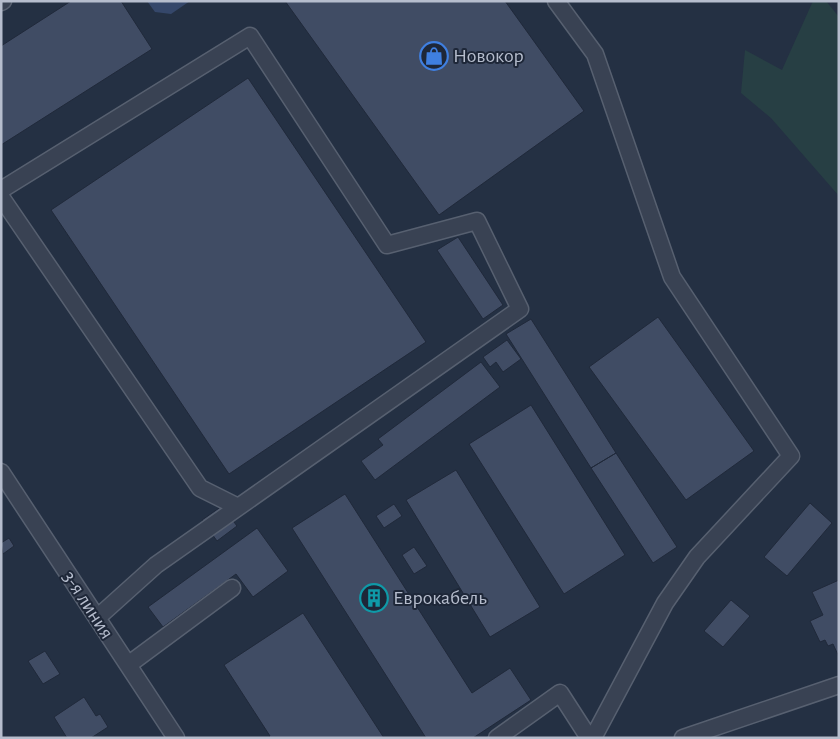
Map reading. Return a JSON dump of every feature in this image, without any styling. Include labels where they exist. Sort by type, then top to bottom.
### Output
[{"type":"street","points":[[556,1],[595,54],[672,277],[791,456],[697,557],[665,603],[593,738]]},
{"type":"street","points":[[1,190],[250,36],[387,245],[477,221],[520,309],[156,565],[97,618]]},
{"type":"street","points":[[1,196],[200,488],[238,506]]},
{"type":"street","name":"3-я линия","points":[[1,472],[176,738]]},
{"type":"street","points":[[128,665],[232,588]]},
{"type":"street","points":[[683,738],[839,685]]},
{"type":"street","points":[[497,738],[560,693],[589,738]]},
{"type":"green space","points":[[813,1],[826,1],[839,17],[839,196],[771,118],[741,93],[745,50],[782,70]]},
{"type":"water","points":[[147,1],[190,1],[171,14],[155,12]]},
{"type":"building","points":[[71,1],[121,1],[152,49],[1,145],[1,46]]},
{"type":"building","name":"Новокор","points":[[285,1],[505,1],[584,111],[439,215]]},
{"type":"building","points":[[248,78],[426,342],[229,474],[51,210]]},
{"type":"building","points":[[458,237],[503,305],[483,319],[437,250]]},
{"type":"building","points":[[658,317],[754,451],[686,500],[589,367]]},
{"type":"building","points":[[531,319],[616,453],[591,468],[506,334]]},
{"type":"building","points":[[507,340],[521,359],[503,372],[496,362],[490,367],[483,357]]},
{"type":"building","points":[[481,362],[500,387],[375,480],[361,461],[383,445],[378,439]]},
{"type":"building","points":[[531,405],[625,555],[564,594],[469,444]]},
{"type":"building","points":[[616,453],[677,547],[653,563],[591,468]]},
{"type":"building","points":[[456,470],[540,607],[490,637],[406,500]]},
{"type":"building","name":"Еврокабель","points":[[345,494],[472,693],[510,668],[531,700],[473,738],[426,738],[292,528]]},
{"type":"building","points":[[810,503],[832,523],[787,576],[764,557]]},
{"type":"building","points":[[394,504],[402,516],[384,528],[376,516]]},
{"type":"building","points":[[222,506],[237,526],[217,541],[202,520]]},
{"type":"building","points":[[257,528],[288,571],[253,597],[236,574],[163,627],[148,607]]},
{"type":"building","points":[[9,538],[14,546],[3,554],[1,543]]},
{"type":"building","points":[[414,547],[427,566],[414,574],[402,555]]},
{"type":"building","points":[[839,580],[839,657],[833,644],[828,646],[825,640],[820,642],[810,621],[823,615],[812,592]]},
{"type":"building","points":[[731,600],[750,616],[723,647],[704,631]]},
{"type":"building","points":[[303,613],[384,738],[268,738],[270,736],[224,665]]},
{"type":"building","points":[[45,651],[60,674],[43,684],[28,661]]},
{"type":"building","points":[[84,697],[96,716],[100,714],[108,727],[91,738],[67,738],[54,717]]},
{"type":"place","name":"Новокор","points":[[434,56]]},
{"type":"place","name":"Еврокабель","points":[[374,598]]}]
